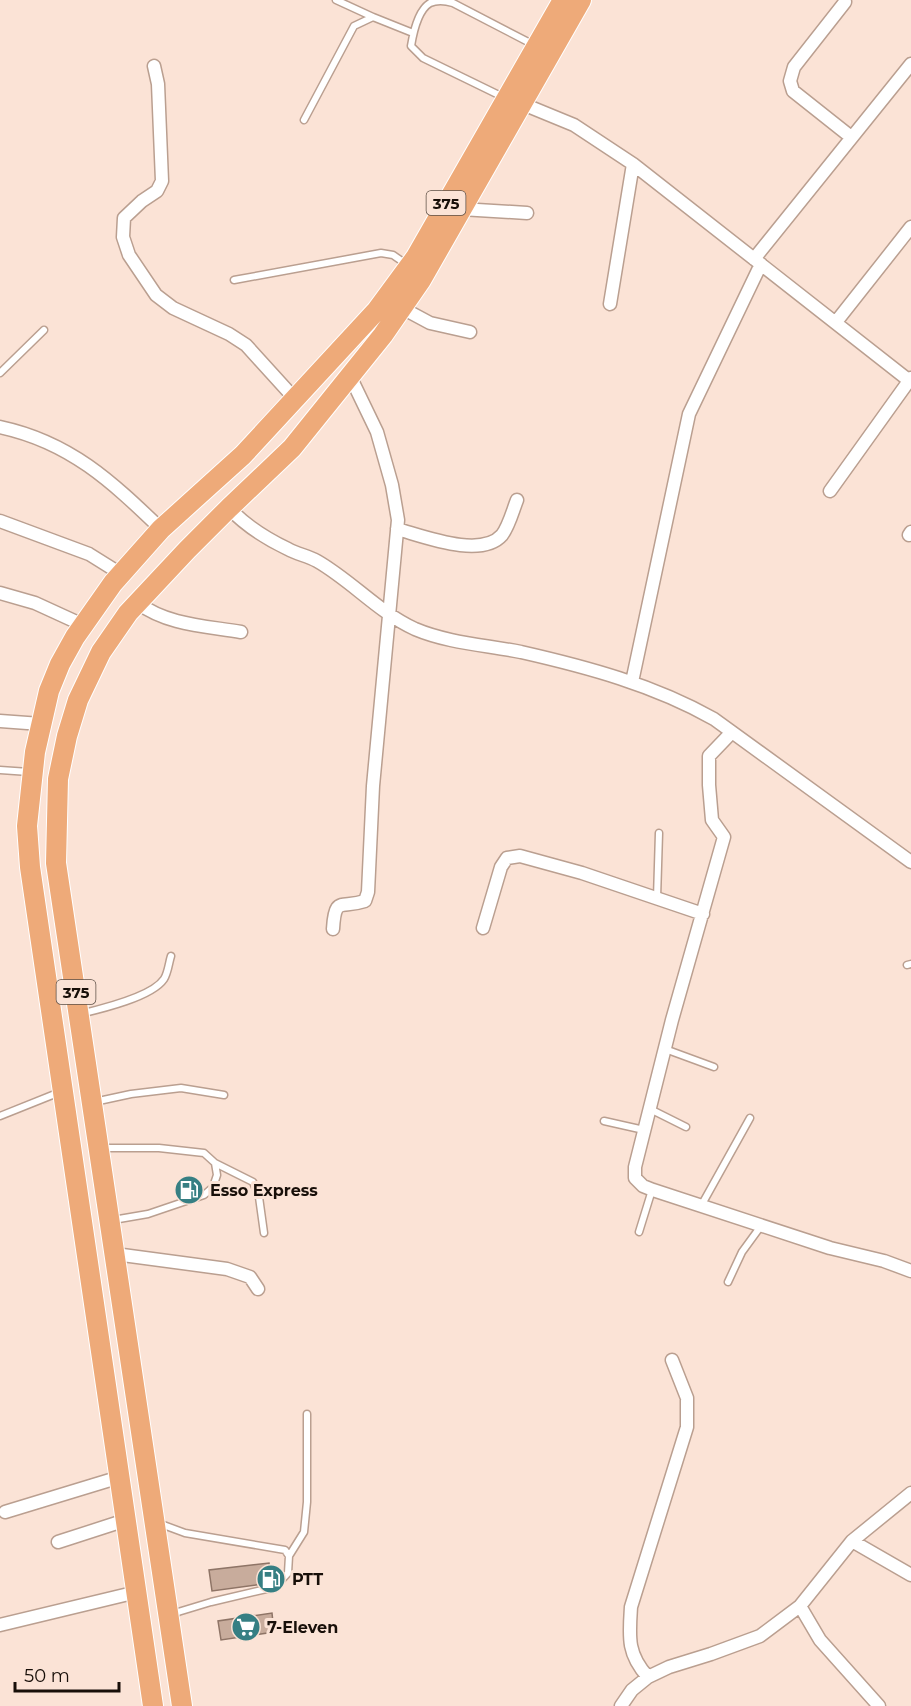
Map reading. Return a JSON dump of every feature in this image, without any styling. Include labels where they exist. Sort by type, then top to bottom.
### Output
[{"type":"main road","name":"375","points":[[182,1706],[56,863],[58,779],[78,700],[101,652],[128,614],[229,508],[292,448],[402,308],[421,280],[461,210],[537,47],[563,0]]},
{"type":"main road","name":"375","points":[[153,1706],[30,867],[27,826],[32,773],[49,691],[60,663],[83,625],[122,574],[161,529],[243,455],[377,310],[409,266],[513,101],[581,0]]},
{"type":"street","points":[[845,2],[794,67],[790,81],[793,91],[851,137]]},
{"type":"street","points":[[632,682],[689,414],[758,261],[851,137],[911,64]]},
{"type":"street","points":[[154,66],[158,84],[162,181],[157,191],[142,201],[124,219],[123,237],[129,255],[156,295],[173,308],[229,334],[246,345],[295,399]]},
{"type":"street","points":[[513,101],[574,125],[633,164],[910,380],[830,491]]},
{"type":"street","points":[[610,304],[633,164]]},
{"type":"street","points":[[461,210],[527,213]]},
{"type":"street","points":[[836,322],[911,227]]},
{"type":"street","points":[[402,308],[430,322],[470,332]]},
{"type":"street","points":[[333,929],[334,912],[337,907],[346,903],[365,901],[368,892],[373,786],[398,529],[392,485],[377,432],[350,375]]},
{"type":"street","points":[[0,427],[59,447],[94,469],[161,529]]},
{"type":"street","points":[[398,529],[459,546],[477,545],[492,541],[502,534],[517,500]]},
{"type":"street","points":[[229,508],[241,520],[288,549],[317,561],[390,616],[416,629],[452,640],[575,665],[632,682],[683,701],[732,732],[911,862]]},
{"type":"street","points":[[0,521],[89,554],[122,574]]},
{"type":"street","points":[[0,593],[35,603],[83,625]]},
{"type":"street","points":[[138,603],[151,613],[173,621],[241,632]]},
{"type":"street","points":[[0,721],[41,724]]},
{"type":"street","points":[[732,732],[709,756],[712,820],[724,837],[665,1049],[635,1167],[635,1178],[652,1190],[830,1248],[884,1261],[911,1271]]},
{"type":"street","points":[[483,928],[501,867],[507,858],[520,856],[582,873],[703,914]]},
{"type":"street","points":[[115,1254],[227,1269],[250,1277],[258,1289]]},
{"type":"street","points":[[648,1677],[635,1664],[629,1632],[631,1607],[687,1427],[687,1398],[672,1360]]},
{"type":"street","points":[[5,1512],[120,1477]]},
{"type":"street","points":[[621,1706],[632,1690],[648,1677],[669,1667],[760,1636],[800,1606],[852,1541],[911,1493]]},
{"type":"street","points":[[58,1542],[126,1520]]},
{"type":"street","points":[[852,1541],[911,1575]]},
{"type":"street","points":[[0,1624],[137,1592]]},
{"type":"street","points":[[800,1606],[820,1640],[879,1706]]},
{"type":"lane","points":[[336,0],[413,33]]},
{"type":"lane","points":[[513,101],[423,58],[411,46],[413,33],[430,3],[442,0],[453,3],[537,47]]},
{"type":"lane","points":[[304,120],[354,26],[373,17]]},
{"type":"lane","points":[[234,280],[381,253],[393,255],[409,266]]},
{"type":"lane","points":[[0,373],[44,330]]},
{"type":"lane","points":[[0,770],[32,773]]},
{"type":"lane","points":[[657,898],[659,833]]},
{"type":"lane","points":[[79,1014],[118,1005],[152,989],[164,979],[171,956]]},
{"type":"lane","points":[[665,1049],[714,1067]]},
{"type":"lane","points":[[92,1103],[131,1094],[181,1088],[224,1095]]},
{"type":"lane","points":[[0,1116],[63,1090]]},
{"type":"lane","points":[[650,1109],[686,1127]]},
{"type":"lane","points":[[701,1206],[750,1118]]},
{"type":"lane","points":[[604,1121],[645,1130]]},
{"type":"lane","points":[[99,1148],[159,1148],[204,1153],[215,1163],[253,1182],[259,1197],[264,1233]]},
{"type":"lane","points":[[110,1221],[148,1214],[204,1195],[213,1187],[217,1175],[215,1163]]},
{"type":"lane","points":[[639,1232],[652,1190]]},
{"type":"lane","points":[[728,1282],[742,1252],[761,1225]]},
{"type":"lane","points":[[170,1620],[178,1612],[275,1587],[288,1573],[289,1556],[304,1532],[307,1502],[307,1414]]},
{"type":"lane","points":[[155,1522],[185,1533],[285,1550],[289,1556]]},
{"type":"building","points":[[269,1563],[271,1583],[212,1591],[209,1570]]},
{"type":"building","name":"7-Eleven","points":[[272,1613],[274,1632],[221,1640],[218,1621]]},
{"type":"place","name":"Esso Express","points":[[189,1190]]},
{"type":"place","name":"PTT","points":[[271,1579]]},
{"type":"place","name":"7-Eleven","points":[[246,1627]]}]
